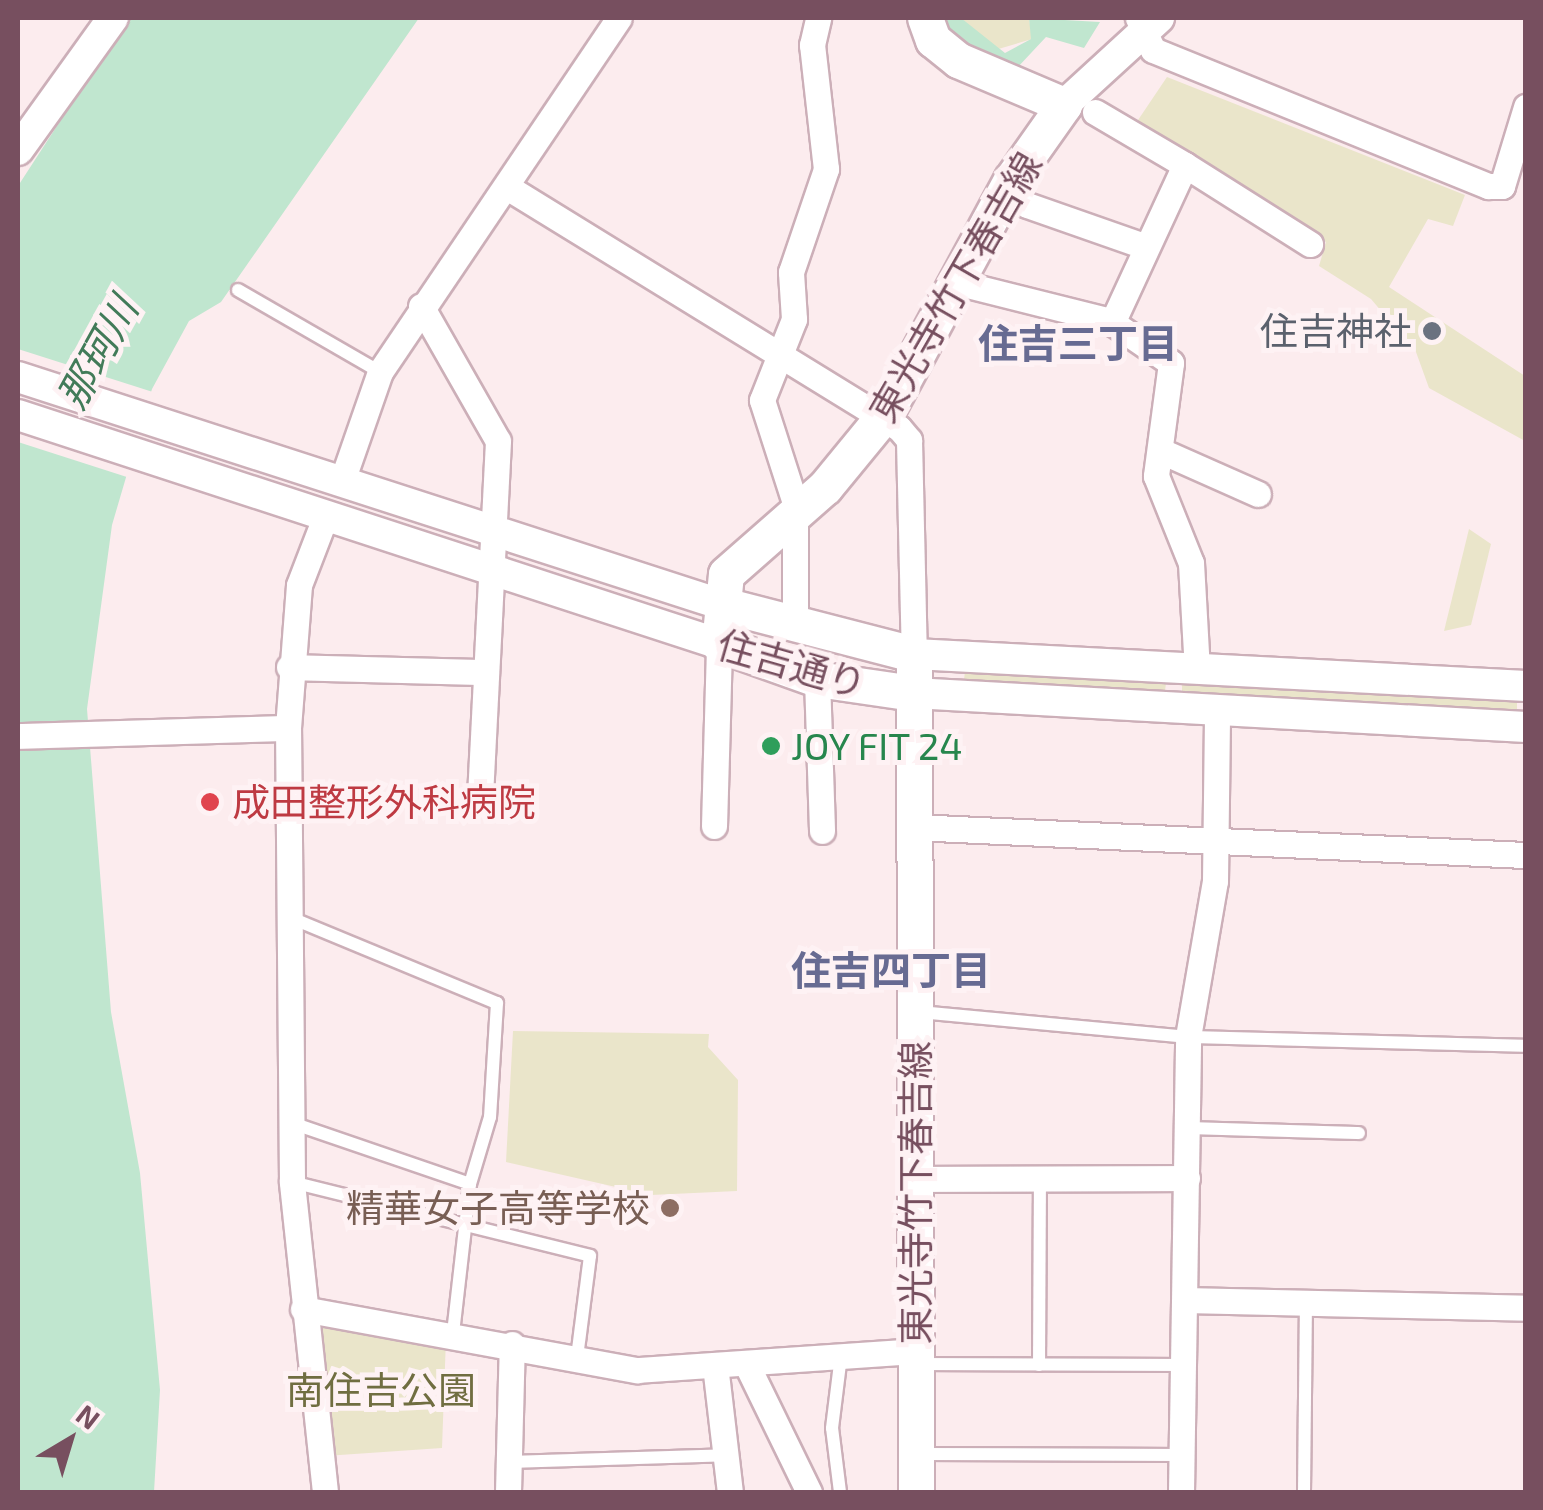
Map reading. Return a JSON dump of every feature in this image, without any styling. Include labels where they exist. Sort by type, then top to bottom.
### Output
[{"type":"main road","points":[[925,18],[934,40],[958,60],[1080,108]]},
{"type":"main road","name":"東光寺竹下春吉線","points":[[718,644],[720,604],[741,553],[795,513],[885,414],[955,282],[1080,108]]},
{"type":"main road","name":"住吉通り","points":[[720,604],[914,654]]},
{"type":"main road","name":"住吉通り","points":[[718,644],[816,679],[913,693]]},
{"type":"main road","name":"東光寺竹下春吉線","points":[[914,654],[916,1492]]},
{"type":"street","points":[[18,150],[112,18]]},
{"type":"street","points":[[342,481],[380,372],[619,18]]},
{"type":"street","points":[[796,626],[795,513],[762,400],[794,319],[800,234],[826,169],[812,45],[818,18]]},
{"type":"street","points":[[1147,22],[1080,108],[1185,165],[1310,244]]},
{"type":"street","points":[[1147,22],[1153,50],[1488,186],[1502,186],[1520,145],[1526,106]]},
{"type":"street","points":[[1112,323],[1141,245],[1185,165]]},
{"type":"street","points":[[506,187],[885,414],[909,440],[914,654]]},
{"type":"street","points":[[1027,205],[1141,245]]},
{"type":"street","points":[[955,282],[1112,323],[1171,363],[1160,451],[1163,504],[1191,563],[1197,669]]},
{"type":"street","points":[[421,306],[498,441],[489,526],[480,796]]},
{"type":"street","name":"住吉通り","points":[[18,377],[489,526],[720,604]]},
{"type":"street","name":"住吉通り","points":[[18,414],[718,644]]},
{"type":"street","points":[[1160,451],[1258,494]]},
{"type":"street","points":[[324,1492],[302,1309],[292,1182],[288,728],[289,667],[299,585],[326,515]]},
{"type":"street","points":[[714,826],[718,644]]},
{"type":"street","name":"住吉通り","points":[[914,654],[1526,686]]},
{"type":"street","points":[[289,667],[486,672]]},
{"type":"street","points":[[816,679],[822,831]]},
{"type":"street","name":"住吉通り","points":[[913,693],[1526,727]]},
{"type":"street","points":[[1181,1492],[1188,1037],[1214,841],[1216,711]]},
{"type":"street","points":[[18,736],[288,728]]},
{"type":"street","points":[[913,827],[1526,855]]},
{"type":"street","points":[[915,1179],[1186,1178]]},
{"type":"street","points":[[1186,1300],[1526,1308]]},
{"type":"street","points":[[302,1309],[453,1333],[636,1370],[746,1363],[842,1351],[916,1358]]},
{"type":"street","points":[[508,1492],[512,1344]]},
{"type":"street","points":[[746,1363],[810,1492]]},
{"type":"street","points":[[715,1364],[730,1492]]},
{"type":"lane","points":[[238,290],[380,372]]},
{"type":"lane","points":[[289,916],[497,1003],[490,1117],[470,1184],[453,1333]]},
{"type":"lane","points":[[914,1012],[1188,1037],[1526,1046]]},
{"type":"lane","points":[[292,1122],[470,1184]]},
{"type":"lane","points":[[1186,1128],[1359,1133]]},
{"type":"lane","points":[[1040,1178],[1040,1364]]},
{"type":"lane","points":[[292,1182],[590,1256],[577,1358]]},
{"type":"lane","points":[[1304,1492],[1306,1303]]},
{"type":"lane","points":[[840,1492],[832,1428],[842,1351]]},
{"type":"lane","points":[[916,1358],[1182,1365]]},
{"type":"lane","points":[[918,1454],[1181,1455]]},
{"type":"lane","points":[[509,1462],[726,1455]]},
{"type":"green space","points":[[961,18],[1029,18],[1032,39],[995,50]]},
{"type":"green space","points":[[1167,77],[1465,195],[1453,226],[1428,219],[1389,287],[1525,376],[1525,441],[1429,388],[1416,352],[1371,299],[1319,266],[1326,242],[1134,126]]},
{"type":"green space","points":[[1469,529],[1491,544],[1471,625],[1444,631]]},
{"type":"green space","points":[[965,671],[1166,683],[1165,691],[964,680]]},
{"type":"green space","points":[[1182,684],[1517,702],[1517,711],[1182,692]]},
{"type":"green space","points":[[513,1031],[709,1034],[708,1047],[738,1080],[737,1191],[651,1195],[506,1162]]},
{"type":"green space","name":"南住吉公園","points":[[307,1314],[446,1338],[442,1448],[325,1456]]},
{"type":"water","name":"那珂川","points":[[127,18],[419,18],[221,302],[189,321],[152,389],[112,525],[87,709],[111,1012],[140,1173],[160,1390],[154,1492],[18,1492],[18,186]]},
{"type":"water","points":[[938,18],[961,18],[1005,53],[1031,39],[1029,18],[1100,22],[1084,48],[1046,37],[1017,68],[961,49]]},
{"type":"pier","points":[[18,349],[156,393],[130,478],[18,442]]},
{"type":"place","name":"住吉神社","points":[[1432,331]]},
{"type":"place","name":"JOY FIT 24","points":[[771,746]]},
{"type":"place","name":"成田整形外科病院","points":[[210,802]]},
{"type":"place","name":"精華女子高等学校","points":[[670,1208]]},
{"type":"district","name":"住吉三丁目","points":[[1078,342]]},
{"type":"district","name":"住吉四丁目","points":[[891,969]]}]
